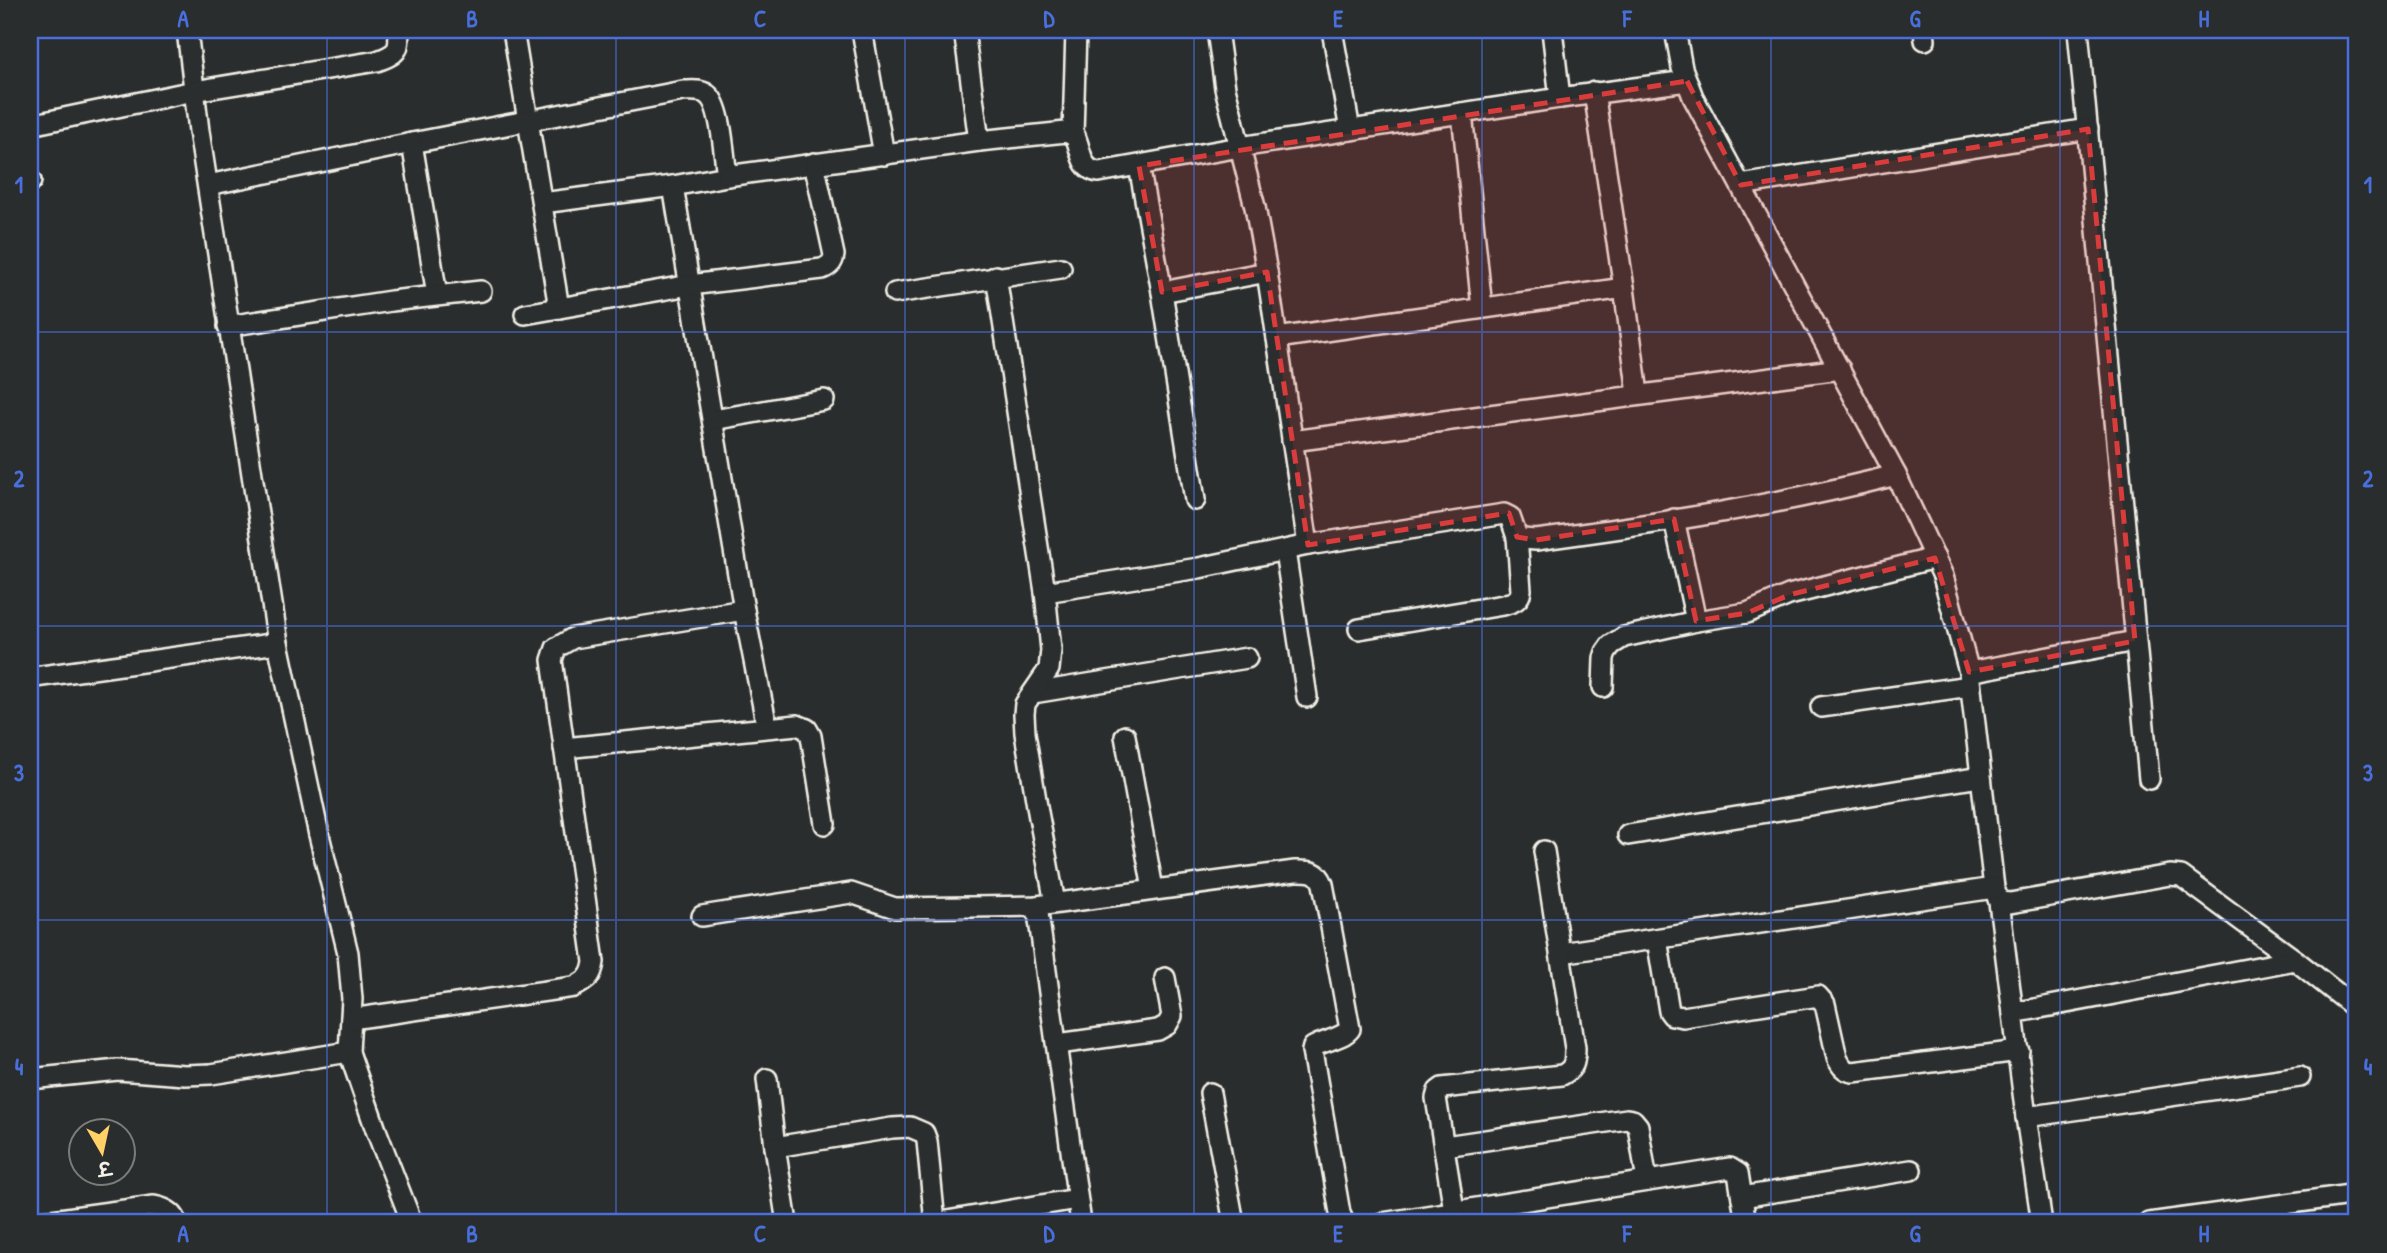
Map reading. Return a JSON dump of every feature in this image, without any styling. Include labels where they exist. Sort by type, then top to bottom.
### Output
[{"type":"street","points":[[187,30],[228,326],[278,643],[319,835],[348,953],[352,982],[349,1052],[412,1223]]},
{"type":"street","points":[[40,122],[377,61],[396,51],[400,43],[398,30]]},
{"type":"street","points":[[513,30],[559,308]]},
{"type":"street","points":[[862,30],[884,155]]},
{"type":"street","points":[[964,30],[979,141]]},
{"type":"street","points":[[1076,30],[1073,134],[1086,167],[1090,171],[1099,172],[1560,97],[1687,81]]},
{"type":"street","points":[[1217,30],[1225,88],[1255,206],[1267,272],[1308,545]]},
{"type":"street","points":[[1332,30],[1350,130]]},
{"type":"street","points":[[1552,30],[1560,97]]},
{"type":"street","points":[[1675,30],[1687,81],[1896,475],[1935,558],[1953,606],[1970,679],[1980,777],[2042,1223]]},
{"type":"street","points":[[2078,30],[2149,779]]},
{"type":"street","points":[[208,186],[412,143],[683,91],[701,91],[709,95],[717,111],[726,176]]},
{"type":"street","points":[[1594,92],[1638,394]]},
{"type":"street","points":[[1462,113],[1482,308]]},
{"type":"street","points":[[1741,185],[2088,129]]},
{"type":"street","points":[[542,203],[673,187],[726,176],[979,141],[1055,133],[1073,134]]},
{"type":"street","points":[[412,143],[437,295]]},
{"type":"street","points":[[524,314],[690,285],[829,266],[834,255],[814,163]]},
{"type":"street","points":[[1139,166],[1195,500]]},
{"type":"street","points":[[673,187],[744,610],[767,727]]},
{"type":"street","points":[[895,293],[1061,268]]},
{"type":"street","points":[[1162,292],[1267,272]]},
{"type":"street","points":[[996,276],[1045,592],[1051,650],[1049,669],[1025,705],[1025,733],[1046,904],[1058,1044],[1081,1223]]},
{"type":"street","points":[[1277,338],[1624,288]]},
{"type":"street","points":[[228,326],[481,291]]},
{"type":"street","points":[[1292,441],[1840,369]]},
{"type":"street","points":[[713,420],[824,400]]},
{"type":"street","points":[[1517,537],[1536,540],[1674,519],[1848,487],[1896,475]]},
{"type":"street","points":[[1045,592],[1199,568],[1308,545],[1504,514],[1510,517],[1517,537],[1521,590],[1521,596],[1516,601],[1359,629]]},
{"type":"street","points":[[1674,519],[1696,621]]},
{"type":"street","points":[[1285,551],[1307,697]]},
{"type":"street","points":[[1603,687],[1604,659],[1611,645],[1624,637],[1747,613],[1789,594],[1935,558]]},
{"type":"street","points":[[351,1019],[574,987],[593,973],[594,962],[552,660],[556,648],[573,638],[744,610]]},
{"type":"street","points":[[1821,707],[1970,679],[2135,641]]},
{"type":"street","points":[[35,677],[278,643]]},
{"type":"street","points":[[1033,693],[1247,658]]},
{"type":"street","points":[[564,748],[797,724],[807,729],[811,736],[825,824]]},
{"type":"street","points":[[1125,736],[1153,889]]},
{"type":"street","points":[[1628,835],[1980,777]]},
{"type":"street","points":[[1455,1217],[1436,1098],[1438,1091],[1442,1088],[1562,1075],[1576,1063],[1545,851]]},
{"type":"street","points":[[702,916],[851,893],[895,908],[1046,904],[1295,871],[1315,872],[1323,884],[1350,1029],[1345,1034],[1318,1044],[1312,1051],[1344,1223]]},
{"type":"street","points":[[1561,953],[1997,895],[2010,903],[2170,875],[2181,876],[2357,1009]]},
{"type":"street","points":[[1657,939],[1669,1011],[1672,1015],[1683,1017],[1818,996],[1825,1004],[1840,1066],[1847,1071],[2019,1051]]},
{"type":"street","points":[[2013,1013],[2295,960]]},
{"type":"street","points":[[1058,1044],[1158,1030],[1167,1025],[1172,1016],[1165,978]]},
{"type":"street","points":[[30,1079],[118,1070],[211,1074],[349,1052]]},
{"type":"street","points":[[2026,1117],[2300,1077]]},
{"type":"street","points":[[767,1079],[787,1223]]},
{"type":"street","points":[[1210,1093],[1234,1223]]},
{"type":"street","points":[[1445,1146],[1633,1120],[1637,1126],[1647,1181]]},
{"type":"street","points":[[775,1147],[882,1129],[919,1129],[924,1133],[927,1142],[935,1223],[1077,1199]]},
{"type":"street","points":[[1382,1223],[1455,1217],[1647,1181],[1734,1168],[1738,1173],[1746,1223]]},
{"type":"street","points":[[1742,1197],[1911,1170]]},
{"type":"street","points":[[2149,1223],[2357,1194]]},
{"type":"street","points":[[30,1223],[154,1206],[165,1208],[176,1218],[177,1223]]},
{"type":"highlighted area","points":[[1687,81],[1741,185],[2088,129],[2135,641],[1969,672],[1935,558],[1789,595],[1747,613],[1696,621],[1674,519],[1536,540],[1517,537],[1509,513],[1308,545],[1267,272],[1162,292],[1139,166]]}]
